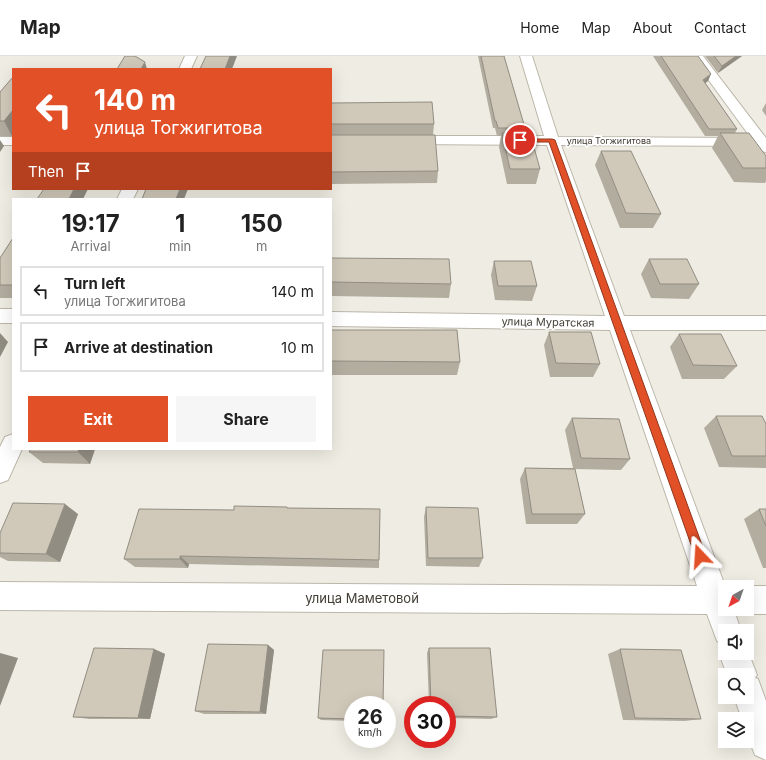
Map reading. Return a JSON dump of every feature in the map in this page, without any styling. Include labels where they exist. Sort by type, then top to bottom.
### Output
[{"type":"street","points":[[185,68],[191,56]]},
{"type":"street","points":[[526,56],[552,140],[718,595]]},
{"type":"street","points":[[697,56],[764,144]]},
{"type":"street","name":"улица Тогжигитова","points":[[394,140],[552,140],[764,144]]},
{"type":"street","points":[[0,141],[12,141]]},
{"type":"street","points":[[0,316],[12,316]]},
{"type":"street","name":"улица Муратская","points":[[332,319],[618,323],[766,323]]},
{"type":"street","points":[[0,472],[12,446]]},
{"type":"street","name":"улица Маметовой","points":[[0,596],[718,600]]},
{"type":"street","points":[[754,600],[766,600]]},
{"type":"street","points":[[752,704],[766,744]]},
{"type":"building","points":[[125,56],[135,56],[145,62],[142,68],[118,68]]},
{"type":"building","points":[[206,56],[230,56],[225,68],[200,68]]},
{"type":"building","points":[[481,56],[504,56],[525,128],[498,128],[495,121]]},
{"type":"building","points":[[661,56],[698,56],[711,74],[703,80],[737,129],[709,129]]},
{"type":"building","points":[[714,56],[736,56],[722,66]]},
{"type":"building","points":[[12,78],[12,111],[4,121],[0,121],[0,92]]},
{"type":"building","points":[[432,102],[434,124],[332,124],[332,103]]},
{"type":"building","points":[[502,133],[530,133],[540,169],[510,169]]},
{"type":"building","points":[[720,133],[749,133],[766,156],[766,168],[743,168]]},
{"type":"building","points":[[332,135],[435,135],[438,171],[332,172]]},
{"type":"building","points":[[601,151],[631,151],[661,214],[626,213]]},
{"type":"building","points":[[43,190],[74,190],[70,198],[38,198]]},
{"type":"building","points":[[146,190],[180,190],[176,198],[142,198]]},
{"type":"building","points":[[12,240],[12,285],[0,285],[0,258]]},
{"type":"building","points":[[332,258],[449,259],[451,284],[332,282]]},
{"type":"building","points":[[649,259],[687,259],[699,284],[660,284]]},
{"type":"building","points":[[494,261],[531,261],[537,286],[498,286]]},
{"type":"building","points":[[332,330],[457,330],[460,362],[332,361]]},
{"type":"building","points":[[549,332],[591,332],[600,364],[556,363]]},
{"type":"building","points":[[679,334],[721,334],[737,366],[693,365]]},
{"type":"building","points":[[716,416],[762,416],[766,424],[766,456],[732,456]]},
{"type":"building","points":[[572,418],[619,419],[630,459],[581,458]]},
{"type":"building","points":[[30,450],[79,450],[78,452],[29,452]]},
{"type":"building","points":[[525,468],[575,469],[585,514],[532,514]]},
{"type":"building","points":[[13,503],[65,504],[46,554],[0,553],[0,533]]},
{"type":"building","points":[[234,506],[380,509],[379,560],[180,556],[180,559],[124,559],[139,509],[234,510]]},
{"type":"building","points":[[426,507],[478,508],[483,558],[428,558]]},
{"type":"building","points":[[759,509],[766,509],[766,526]]},
{"type":"building","points":[[208,644],[268,645],[260,712],[195,711]]},
{"type":"building","points":[[94,648],[154,649],[138,718],[73,717]]},
{"type":"building","points":[[429,648],[490,648],[497,717],[456,716],[456,696],[431,696]]},
{"type":"building","points":[[620,649],[681,650],[701,719],[635,718]]},
{"type":"building","points":[[323,650],[384,650],[383,696],[344,696],[344,719],[318,718]]},
{"type":"route","points":[[520,140],[552,140],[700,556]]}]
